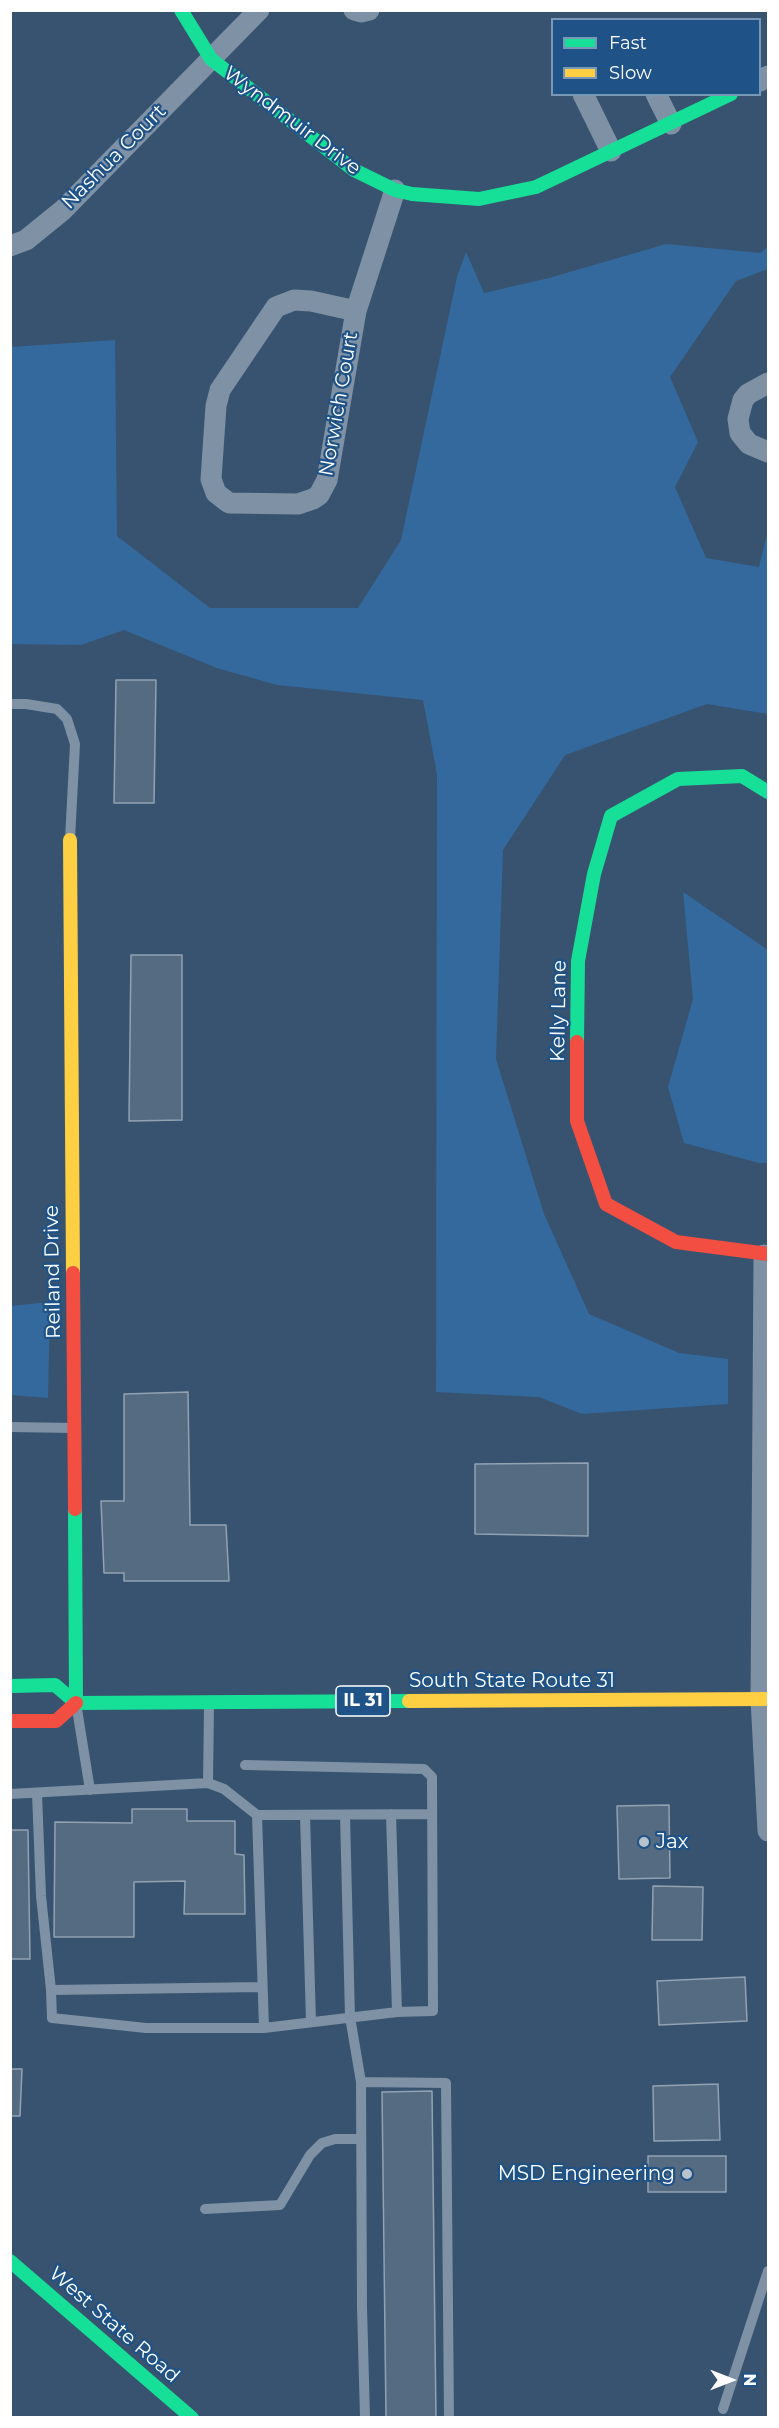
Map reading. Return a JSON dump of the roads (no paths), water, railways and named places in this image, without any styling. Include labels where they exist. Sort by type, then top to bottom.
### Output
[{"type":"street","name":"Wyndmuir Drive","points":[[181,10],[211,59],[338,158],[372,180],[395,190],[434,198],[479,199],[536,187],[727,96]]},
{"type":"street","name":"Nashua Court","points":[[10,246],[26,240],[63,210],[259,10]]},
{"type":"street","points":[[354,10],[361,12],[369,10]]},
{"type":"street","points":[[584,96],[611,151]]},
{"type":"street","points":[[657,96],[671,124]]},
{"type":"street","name":"Norwich Court","points":[[356,311],[311,301],[294,300],[282,304],[270,317],[224,382],[218,397],[211,479],[216,494],[221,498],[235,504],[298,504],[313,499],[324,488],[356,311],[395,190]]},
{"type":"street","points":[[768,383],[748,394],[743,400],[738,419],[740,433],[748,444],[768,452]]},
{"type":"street","name":"Kelly Lane","points":[[766,1255],[676,1242],[606,1204],[577,1121],[578,961],[594,874],[611,816],[678,779],[742,776],[768,792]]},
{"type":"street","name":"Reiland Drive","points":[[70,840],[76,1703]]},
{"type":"street","points":[[766,1255],[765,1699],[768,1831]]},
{"type":"street","points":[[10,1686],[55,1685],[76,1703],[56,1721],[10,1721]]},
{"type":"street","name":"South State Route 31","points":[[76,1703],[765,1699]]},
{"type":"street","name":"West State Road","points":[[10,2262],[192,2418]]},
{"type":"lane","points":[[10,704],[57,709],[67,718],[75,744],[70,840]]},
{"type":"lane","points":[[10,1427],[74,1428]]},
{"type":"lane","points":[[208,1784],[209,1702]]},
{"type":"lane","points":[[76,1703],[90,1790]]},
{"type":"lane","points":[[37,1793],[41,1896],[52,2018],[146,2028],[264,2028],[397,2012],[433,2011],[432,1777],[424,1769],[245,1765]]},
{"type":"lane","points":[[10,1794],[208,1784],[224,1789],[257,1815],[432,1814]]},
{"type":"lane","points":[[391,1814],[397,2012]]},
{"type":"lane","points":[[257,1815],[264,2028]]},
{"type":"lane","points":[[305,1815],[311,2022]]},
{"type":"lane","points":[[345,1815],[350,2017],[361,2082],[365,2418]]},
{"type":"lane","points":[[51,1990],[262,1987]]},
{"type":"lane","points":[[361,2082],[447,2083],[449,2418]]},
{"type":"lane","points":[[205,2209],[280,2205],[310,2155],[322,2143],[335,2139],[361,2139]]},
{"type":"lane","points":[[723,2409],[768,2271]]},
{"type":"place","name":"Jax","points":[[644,1842]]},
{"type":"place","name":"MSD Engineering","points":[[687,2174]]}]
